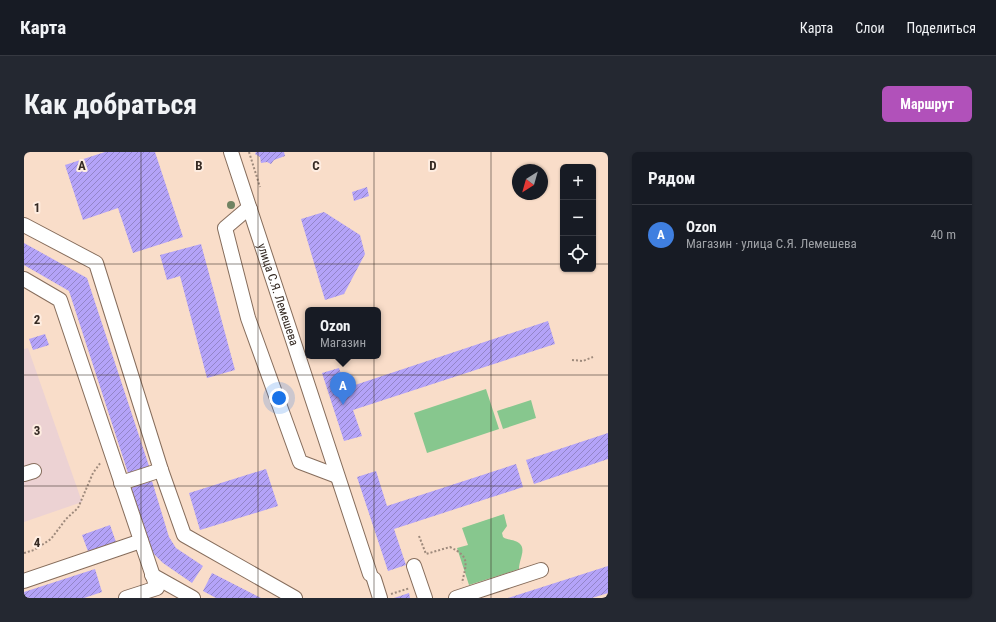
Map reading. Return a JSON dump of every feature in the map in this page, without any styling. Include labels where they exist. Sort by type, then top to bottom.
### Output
[{"type":"street","name":"улица С.Я. Лемешева","points":[[231,152],[337,476],[372,576],[384,597]]},
{"type":"street","points":[[250,210],[245,211],[225,228],[248,318],[300,462],[337,476]]},
{"type":"street","points":[[24,225],[96,263],[161,470],[184,535],[295,598]]},
{"type":"street","points":[[24,279],[60,300],[157,588],[126,598]]},
{"type":"street","points":[[121,483],[161,470]]},
{"type":"street","points":[[24,581],[141,541]]},
{"type":"street","points":[[414,566],[425,598]]},
{"type":"street","points":[[458,597],[541,570]]},
{"type":"street","points":[[152,575],[193,598]]},
{"type":"path","points":[[249,152],[260,187]]},
{"type":"path","points":[[572,360],[583,361],[593,357]]},
{"type":"path","points":[[24,553],[34,550],[52,539],[66,519],[78,508],[93,473],[110,449]]},
{"type":"path","points":[[419,536],[426,554],[450,547],[461,552],[466,558],[466,567],[458,597]]},
{"type":"path","points":[[384,597],[421,585]]},
{"type":"shaded area","points":[[28,348],[82,502],[24,522],[24,349]]},
{"type":"green space","points":[[486,389],[499,429],[427,453],[414,413]]},
{"type":"green space","points":[[531,400],[536,418],[503,429],[497,411]]},
{"type":"green space","points":[[504,514],[507,526],[502,533],[503,537],[515,541],[522,546],[519,569],[469,585],[457,548],[468,545],[462,528]]},
{"type":"building","points":[[105,152],[155,152],[183,237],[133,253],[118,208],[83,220],[65,165]]},
{"type":"building","points":[[256,152],[284,152],[285,156],[274,160],[271,164],[267,162],[261,163],[260,157],[255,154]]},
{"type":"building","points":[[367,187],[369,196],[354,201],[352,192]]},
{"type":"building","points":[[324,212],[360,235],[365,254],[344,294],[325,300],[301,219]]},
{"type":"building","points":[[24,243],[87,278],[149,466],[128,473],[69,291],[24,265]]},
{"type":"building","points":[[201,244],[235,370],[207,378],[180,276],[167,280],[160,255]]},
{"type":"building","points":[[548,321],[555,344],[353,410],[362,436],[344,441],[322,373],[339,368],[346,388]]},
{"type":"building","points":[[45,334],[49,345],[33,350],[29,339]]},
{"type":"building","points":[[608,433],[608,459],[534,484],[526,460]]},
{"type":"building","points":[[516,464],[523,487],[394,529],[406,565],[388,571],[357,477],[376,471],[387,506]]},
{"type":"building","points":[[266,469],[278,506],[200,530],[189,493]]},
{"type":"building","points":[[152,481],[169,537],[176,548],[203,566],[192,583],[163,563],[152,552],[131,488]]},
{"type":"building","points":[[110,525],[117,545],[89,554],[82,535]]},
{"type":"building","points":[[608,566],[608,593],[592,598],[508,598]]},
{"type":"building","points":[[95,569],[102,592],[84,598],[24,598],[24,592]]},
{"type":"building","points":[[212,573],[261,598],[216,598],[203,591]]},
{"type":"building","points":[[409,593],[410,598],[394,598]]},
{"type":"place","name":"Ozon","points":[[343,405]]}]
